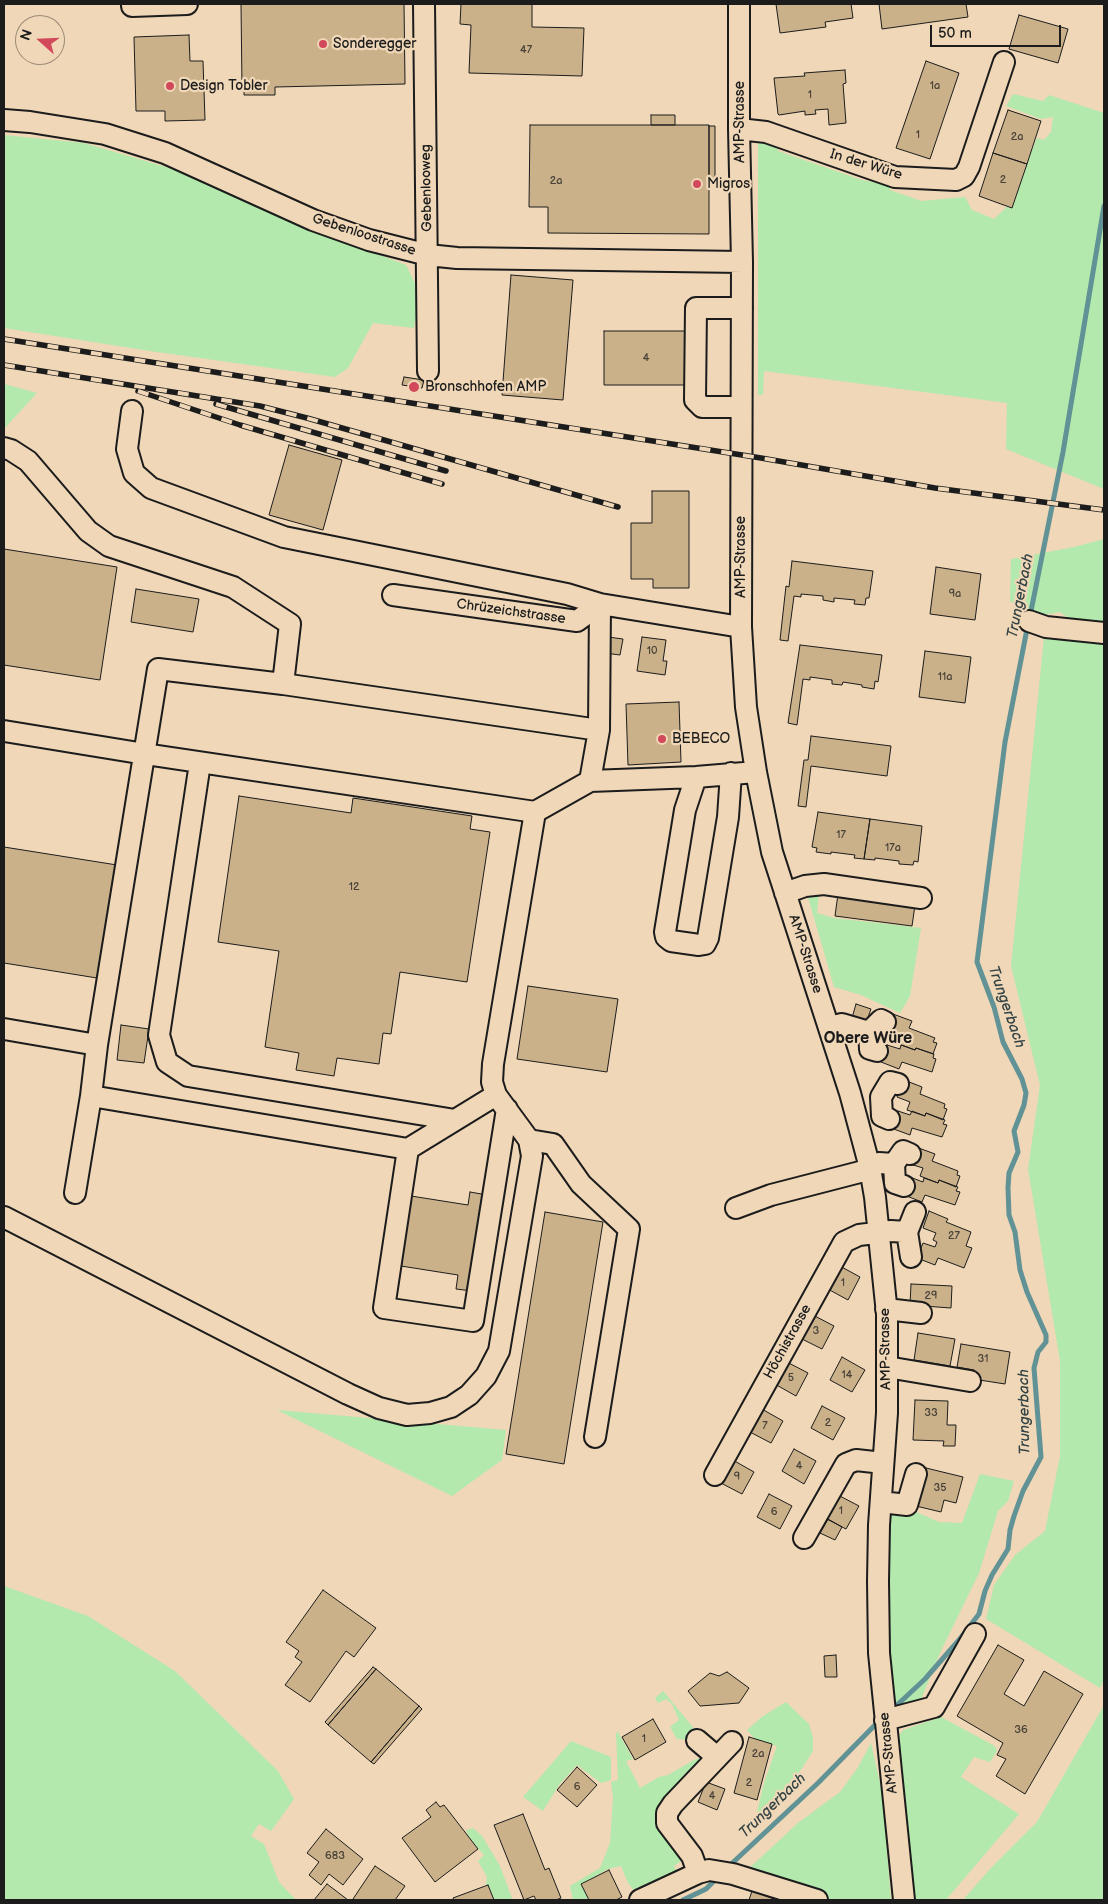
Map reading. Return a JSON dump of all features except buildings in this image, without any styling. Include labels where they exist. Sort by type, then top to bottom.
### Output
[{"type":"street","points":[[132,4],[132,6],[186,4]]},
{"type":"street","name":"Gebenlooweg","points":[[424,4],[428,371]]},
{"type":"street","name":"AMP-Strasse","points":[[740,4],[742,627],[746,707],[756,772],[772,852],[850,1093],[870,1168],[879,1233],[886,1309],[887,1367],[887,1413],[878,1581],[879,1653],[904,1900]]},
{"type":"street","name":"In der Würe","points":[[739,129],[766,132],[895,177],[956,180],[964,176],[969,166],[1004,62]]},
{"type":"street","name":"Gebenloostrasse","points":[[4,120],[30,122],[105,134],[165,153],[313,220],[369,240],[428,255],[457,258],[742,262]]},
{"type":"street","points":[[742,308],[696,308],[695,400],[702,407],[742,407]]},
{"type":"street","points":[[132,411],[127,449],[134,473],[151,488],[284,537],[567,594],[600,604],[742,627]]},
{"type":"street","points":[[4,448],[28,460],[88,531],[110,546],[233,587],[290,624],[283,684]]},
{"type":"street","name":"Chrüzeichstrasse","points":[[393,595],[577,621],[600,604]]},
{"type":"street","points":[[590,781],[598,730],[600,604]]},
{"type":"street","points":[[1037,624],[1104,633]]},
{"type":"street","points":[[75,1193],[158,669],[283,684],[598,730]]},
{"type":"street","points":[[4,731],[535,812],[590,781],[696,777],[756,772]]},
{"type":"street","points":[[200,762],[159,1035],[167,1062],[188,1076],[455,1120]]},
{"type":"street","points":[[696,777],[685,810],[665,932],[666,937],[671,941],[698,945],[705,944],[708,938],[728,817],[731,773]]},
{"type":"street","points":[[4,1217],[348,1394],[379,1408],[407,1415],[430,1414],[451,1407],[469,1395],[486,1376],[499,1351],[532,1156],[529,1140],[501,1102],[492,1082],[493,1064],[535,812]]},
{"type":"street","points":[[785,893],[805,886],[824,884],[921,898]]},
{"type":"street","points":[[830,1028],[842,1024],[877,1027],[870,1049],[877,1052]]},
{"type":"street","points":[[4,1029],[97,1045]]},
{"type":"street","points":[[889,1119],[882,1116],[881,1097],[890,1082],[898,1084]]},
{"type":"street","points":[[850,1093],[863,1091],[881,1097]]},
{"type":"street","points":[[91,1096],[408,1149],[455,1120],[501,1102]]},
{"type":"street","points":[[408,1149],[384,1308],[473,1321],[501,1102]]},
{"type":"street","points":[[529,1140],[553,1144],[581,1184],[628,1229],[595,1438]]},
{"type":"street","points":[[736,1208],[771,1196],[860,1172],[879,1163],[902,1159],[895,1183],[904,1186]]},
{"type":"street","points":[[910,1257],[907,1232],[915,1212]]},
{"type":"street","name":"Höchistrasse","points":[[715,1475],[844,1242],[850,1237],[859,1235],[891,1231],[907,1232]]},
{"type":"street","points":[[886,1309],[921,1313]]},
{"type":"street","points":[[887,1367],[970,1381]]},
{"type":"street","points":[[804,1538],[846,1464],[856,1460],[884,1462]]},
{"type":"street","points":[[881,1502],[907,1505],[916,1474]]},
{"type":"street","points":[[885,1720],[934,1707],[975,1634]]},
{"type":"street","points":[[696,1740],[716,1757]]},
{"type":"street","points":[[704,1871],[670,1829],[666,1816],[673,1804],[732,1742]]},
{"type":"street","points":[[640,1900],[704,1871],[734,1874],[817,1900]]},
{"type":"green space","points":[[1013,94],[1043,101],[1049,95],[1104,113],[1104,489],[1006,449],[1007,403],[764,371],[763,395],[758,395],[759,142],[766,140],[777,144],[778,151],[862,180],[890,185],[890,190],[921,201],[965,197],[972,210],[994,219],[1010,204],[1037,138],[1044,140],[1051,132],[1053,117],[1041,119],[1006,106]]},
{"type":"green space","points":[[4,135],[84,143],[190,174],[326,234],[406,265],[421,295],[414,328],[373,323],[348,368],[335,377],[4,328]]},
{"type":"green space","points":[[4,384],[37,393],[4,429]]},
{"type":"green space","points":[[1104,539],[1104,631],[1089,633],[1060,612],[1033,617],[1010,601],[1011,559],[1074,547]]},
{"type":"green space","points":[[1045,627],[1104,637],[1104,1680],[1100,1688],[986,1619],[994,1585],[1015,1555],[1045,1531],[1060,1456],[1060,1361],[1028,1169],[1040,1085],[1011,966]]},
{"type":"green space","points":[[819,893],[817,913],[834,918],[921,928],[910,996],[900,1013],[861,995],[834,987],[808,897]]},
{"type":"green space","points":[[277,1410],[506,1430],[502,1460],[452,1496]]},
{"type":"green space","points":[[980,1474],[1014,1481],[1008,1501],[998,1511],[979,1573],[940,1653],[920,1702],[889,1710],[887,1643],[888,1559],[891,1511],[909,1509],[939,1522],[962,1523]]},
{"type":"green space","points":[[4,1586],[88,1616],[175,1671],[278,1771],[294,1799],[271,1831],[259,1824],[251,1836],[264,1844],[279,1882],[296,1900],[4,1900]]},
{"type":"green space","points":[[663,1691],[696,1731],[689,1740],[677,1739],[670,1727],[679,1720],[672,1704],[666,1699],[658,1703],[655,1698]]},
{"type":"green space","points":[[786,1702],[809,1724],[813,1738],[813,1751],[786,1793],[767,1816],[757,1812],[764,1783],[777,1746],[756,1740],[747,1730],[763,1716]]},
{"type":"green space","points":[[1104,1705],[1104,1900],[963,1900],[990,1869],[1037,1822]]},
{"type":"green space","points":[[941,1717],[995,1746],[997,1751],[990,1762],[974,1757],[961,1777],[1019,1814],[946,1900],[914,1900],[895,1741],[903,1730]]},
{"type":"green space","points":[[618,1732],[633,1759],[626,1761],[640,1788],[694,1760],[705,1758],[666,1801],[685,1858],[674,1866],[678,1873],[640,1894],[635,1892],[628,1883],[621,1866],[608,1869],[582,1885],[589,1900],[573,1900],[570,1886],[600,1868],[610,1843],[613,1798],[611,1782],[618,1780],[616,1733]]},
{"type":"green space","points":[[571,1741],[611,1757],[611,1780],[601,1783],[577,1765],[559,1785],[543,1811],[523,1797]]},
{"type":"green space","points":[[871,1743],[882,1792],[891,1900],[830,1900],[746,1871],[798,1823],[840,1792],[857,1769]]},
{"type":"green space","points":[[473,1828],[482,1836],[500,1866],[512,1898],[510,1900],[492,1898],[486,1884],[487,1877],[478,1861],[484,1855],[469,1838],[466,1830]]},
{"type":"waterway","name":"Trungerbach","points":[[1030,616],[1063,452],[1104,206]]},
{"type":"waterway","name":"Trungerbach","points":[[896,1706],[925,1679],[979,1614],[985,1591],[992,1575],[1008,1549],[1010,1530],[1023,1491],[1041,1457],[1034,1368],[1038,1352],[1046,1342],[1046,1335],[1027,1292],[1020,1270],[1015,1232],[1009,1215],[1009,1173],[1018,1152],[1014,1131],[1024,1105],[1026,1093],[1022,1079],[1003,1042],[994,1007],[977,962],[1005,742],[1028,624]]},
{"type":"waterway","name":"Trungerbach","points":[[727,1868],[818,1783],[876,1724]]},
{"type":"waterway","name":"Trungerbach","points":[[683,1900],[706,1889],[718,1877]]},
{"type":"railway","points":[[4,339],[761,458],[935,488],[1104,510]]},
{"type":"railway","points":[[4,365],[260,406],[618,507]]},
{"type":"railway","points":[[138,391],[240,425],[442,484]]},
{"type":"railway","points":[[216,404],[446,471]]},
{"type":"place","name":"Sonderegger","points":[[323,44]]},
{"type":"place","name":"Design Tobler","points":[[170,86]]},
{"type":"place","name":"Migros","points":[[697,184]]},
{"type":"place","name":"Bronschhofen AMP","points":[[414,387]]},
{"type":"place","name":"BEBECO","points":[[662,739]]},
{"type":"district","name":"Obere Würe","points":[[868,1039]]}]
